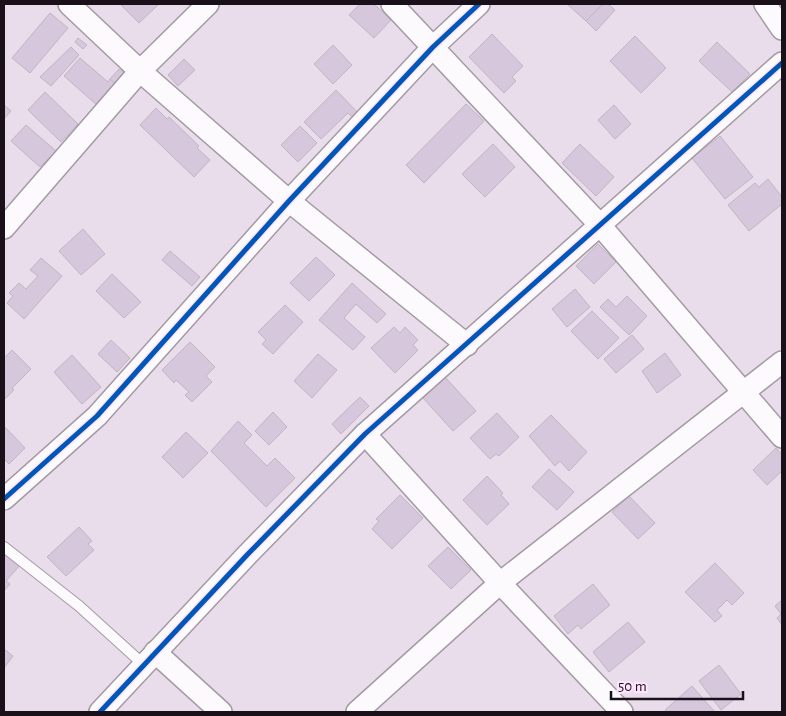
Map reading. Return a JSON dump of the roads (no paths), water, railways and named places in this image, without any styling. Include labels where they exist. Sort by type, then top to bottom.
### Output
[{"type":"street","points":[[68,4],[140,70],[290,201],[467,345]]},
{"type":"street","points":[[4,228],[140,70],[208,4]]},
{"type":"street","points":[[392,4],[599,224],[782,437]]},
{"type":"street","points":[[4,499],[97,416],[290,201],[432,47],[479,4]]},
{"type":"street","points":[[765,4],[782,28]]},
{"type":"street","points":[[100,712],[149,658],[365,434],[782,63]]},
{"type":"street","points":[[357,712],[500,583],[782,362]]},
{"type":"street","points":[[365,434],[500,583],[622,712]]},
{"type":"street","points":[[149,658],[221,712]]},
{"type":"lane","points":[[4,547],[78,606],[149,658]]}]
